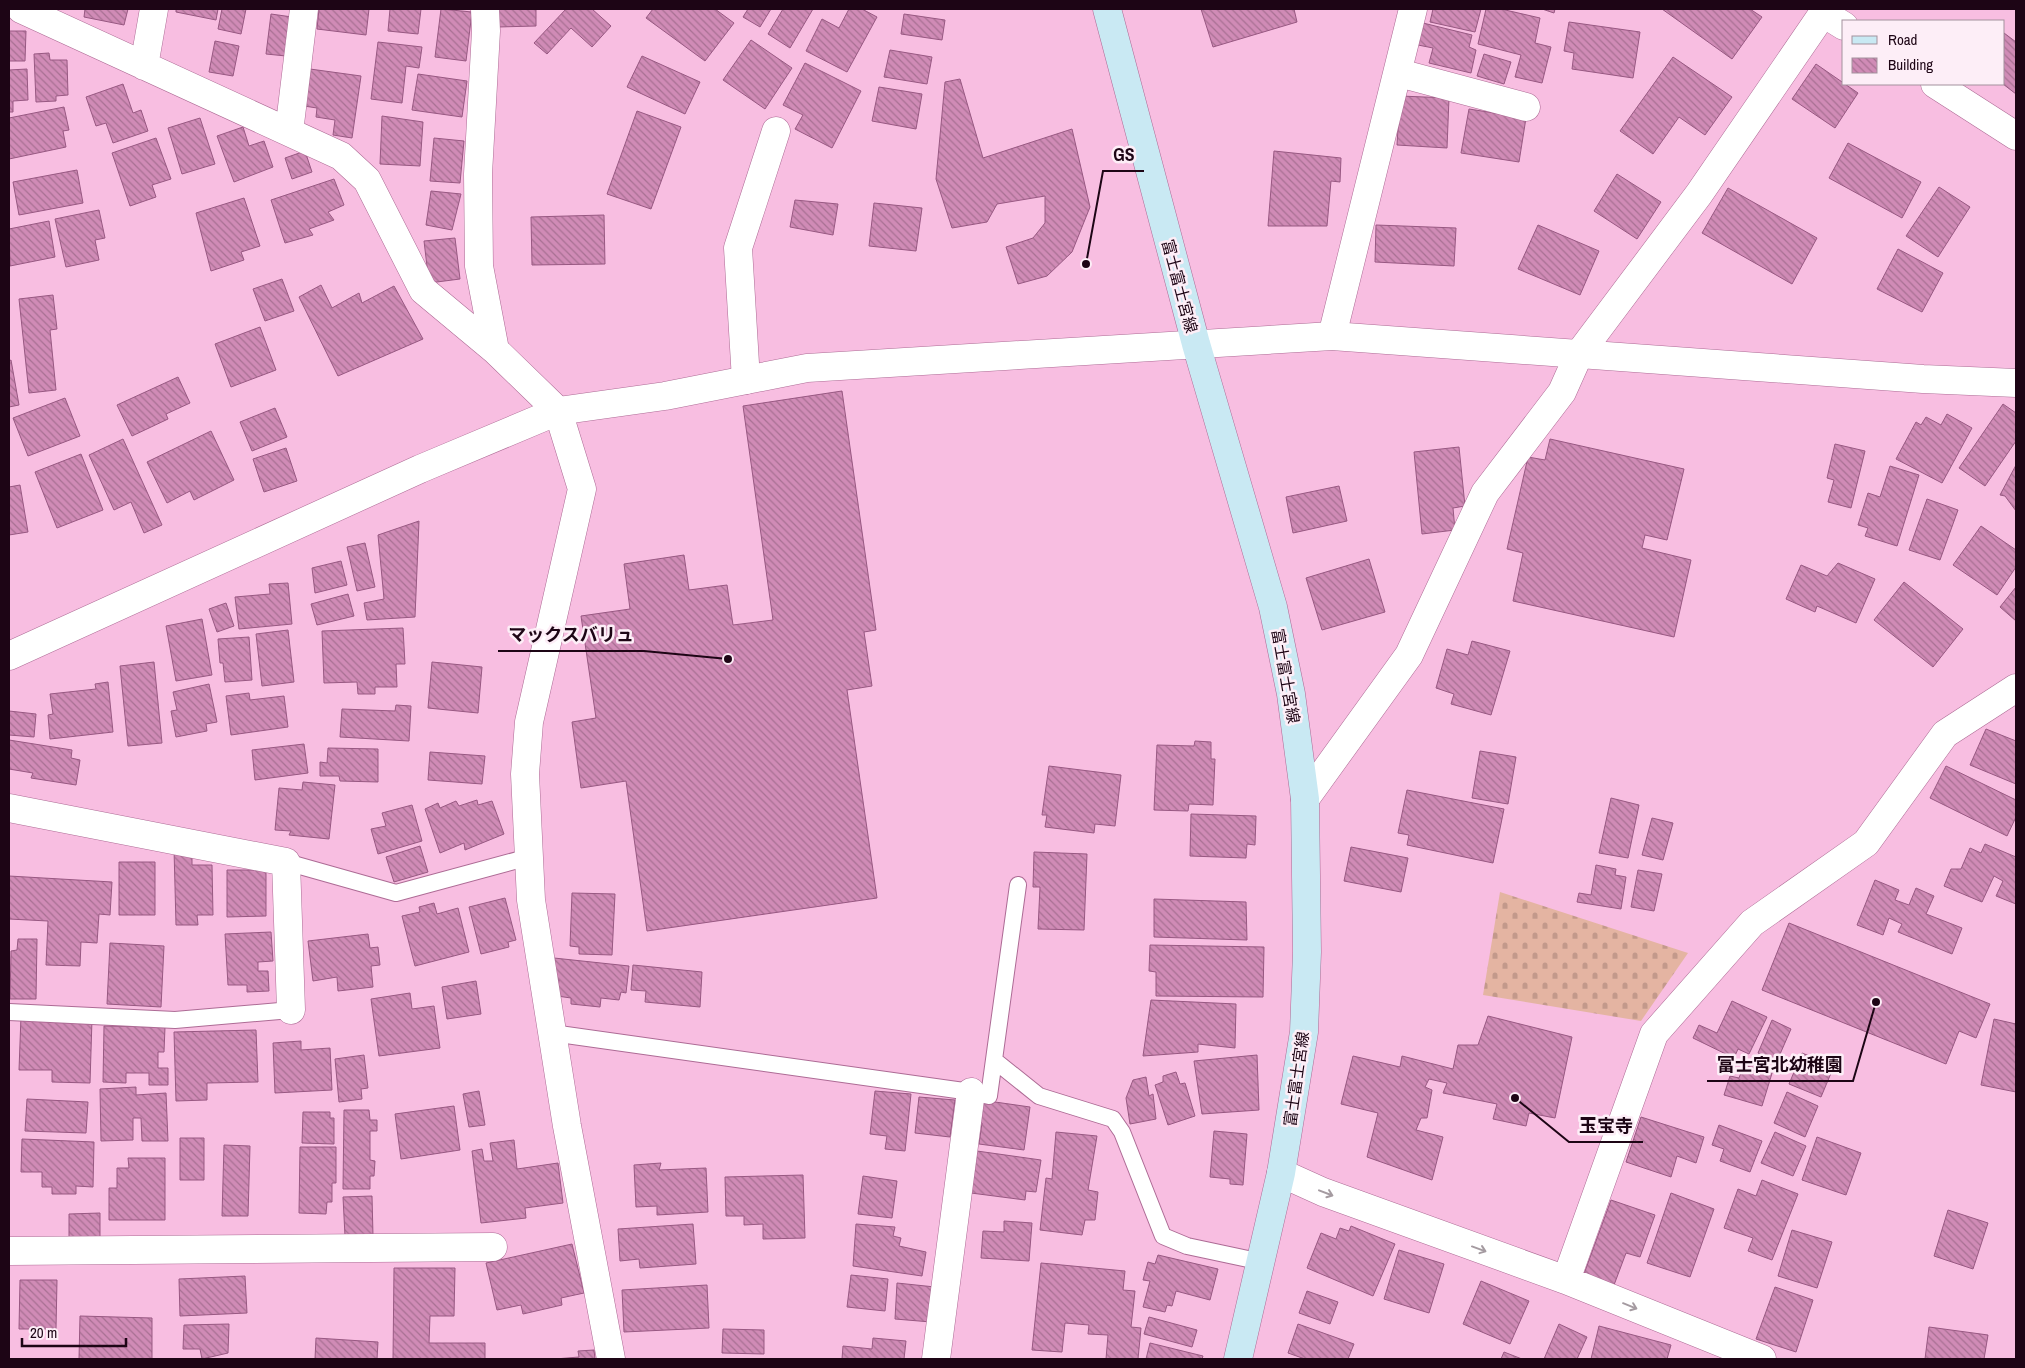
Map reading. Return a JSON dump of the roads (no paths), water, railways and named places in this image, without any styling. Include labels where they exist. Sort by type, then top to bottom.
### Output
[{"type":"main road","name":"富士富士宮線","points":[[1107,9],[1196,344],[1273,607],[1291,694],[1305,799],[1307,952],[1304,1032],[1282,1173],[1238,1359]]},
{"type":"street","points":[[22,9],[341,156],[367,180],[423,290],[495,350],[558,411],[582,489],[529,722],[525,774],[531,900],[567,1126],[611,1359]]},
{"type":"street","points":[[144,66],[154,9]]},
{"type":"street","points":[[289,132],[304,9]]},
{"type":"street","points":[[485,9],[486,31],[478,174],[479,266],[495,350]]},
{"type":"street","points":[[1332,336],[1399,73],[1413,9]]},
{"type":"street","points":[[1305,799],[1409,655],[1485,493],[1562,392],[1579,354],[1831,16]]},
{"type":"street","points":[[1399,73],[1526,107]]},
{"type":"street","points":[[1937,85],[2016,136]]},
{"type":"street","points":[[746,380],[738,248],[776,131]]},
{"type":"street","points":[[9,656],[420,469],[558,411],[666,396],[807,368],[1332,336],[1923,379],[2016,383]]},
{"type":"street","points":[[1566,1280],[1654,1034],[1752,923],[1866,843],[1945,734],[2016,688]]},
{"type":"street","points":[[9,808],[286,862],[291,1010]]},
{"type":"street","points":[[936,1359],[971,1092]]},
{"type":"street","points":[[1282,1173],[1322,1192],[1566,1280],[1709,1349],[1762,1359]]},
{"type":"street","points":[[9,1251],[493,1247]]},
{"type":"lane","points":[[286,862],[396,893],[529,858]]},
{"type":"lane","points":[[552,1033],[989,1096],[1018,885]]},
{"type":"lane","points":[[9,1012],[175,1020],[291,1010]]},
{"type":"lane","points":[[994,1060],[1039,1096],[1113,1119],[1122,1132],[1163,1236],[1187,1246],[1262,1262]]},
{"type":"place","name":"GS","points":[[1086,264]]},
{"type":"place","name":"マックスバリュ","points":[[728,659]]},
{"type":"place","name":"富士宮北幼稚園","points":[[1876,1002]]},
{"type":"place","name":"玉宝寺","points":[[1515,1098]]}]
